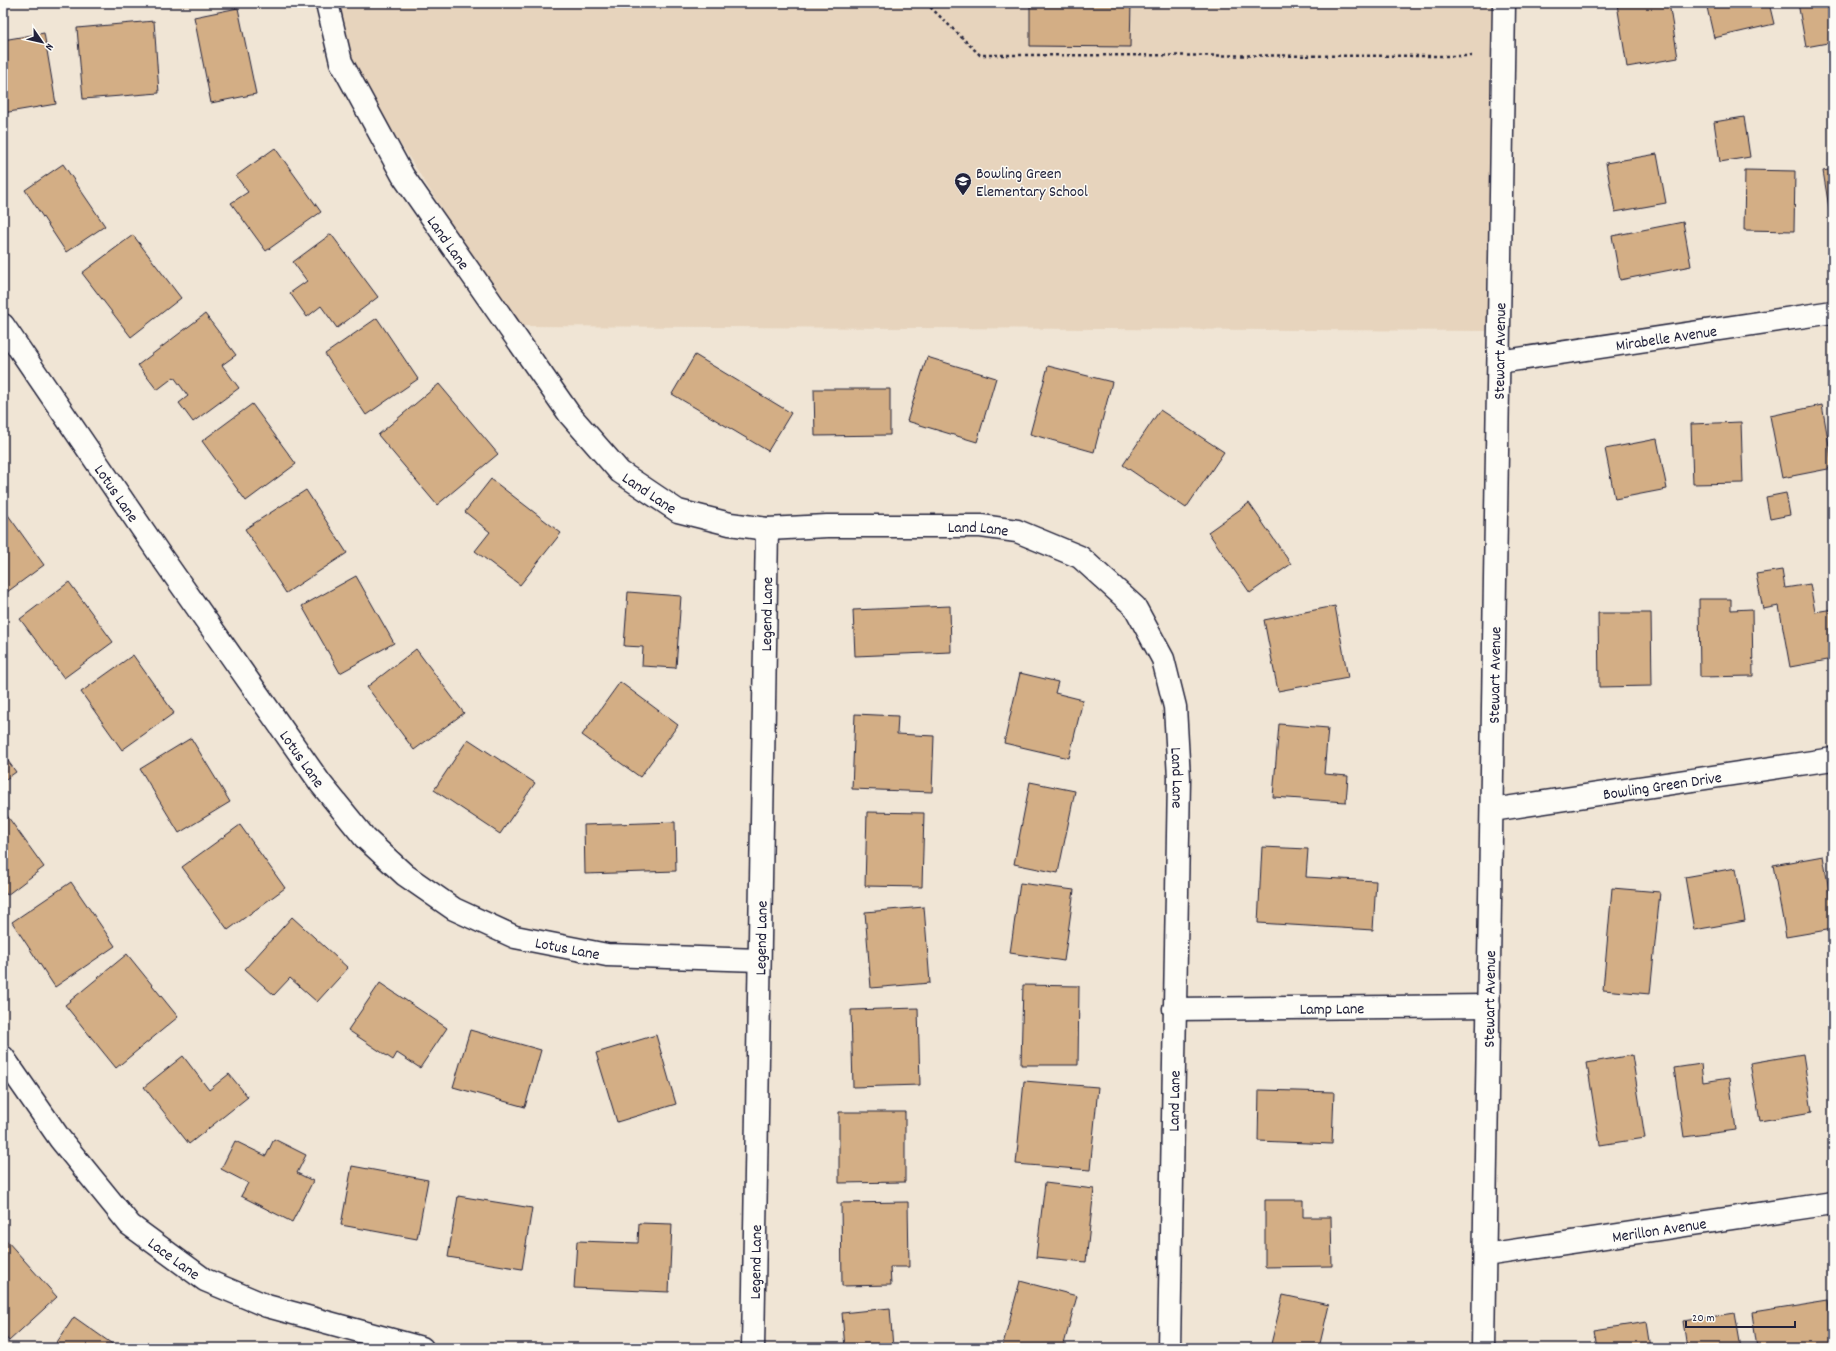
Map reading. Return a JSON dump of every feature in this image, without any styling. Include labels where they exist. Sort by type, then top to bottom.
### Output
[{"type":"street","name":"Land Lane","points":[[327,3],[341,62],[402,176],[570,415],[620,472],[678,511],[730,524],[767,529],[827,526],[981,526],[1017,531],[1080,557],[1135,607],[1163,659],[1175,707],[1179,778],[1169,1348]]},
{"type":"street","name":"Stewart Avenue","points":[[1483,1348],[1504,3]]},
{"type":"street","name":"Mirabelle Avenue","points":[[1499,362],[1833,312]]},
{"type":"street","name":"Lotus Lane","points":[[3,325],[158,552],[322,784],[365,838],[405,876],[454,909],[515,937],[607,955],[759,960]]},
{"type":"street","name":"Legend Lane","points":[[753,1348],[767,529]]},
{"type":"street","name":"Bowling Green Drive","points":[[1492,810],[1833,759]]},
{"type":"street","name":"Lamp Lane","points":[[1174,1009],[1489,1006]]},
{"type":"street","name":"Lace Lane","points":[[3,1056],[60,1139],[130,1225],[205,1280],[267,1306],[422,1348]]},
{"type":"street","name":"Merillon Avenue","points":[[1485,1255],[1833,1203]]},
{"type":"path","points":[[926,3],[980,55],[1503,56]]},
{"type":"shaded area","name":"Bowling Green Elementary School","points":[[336,3],[1495,3],[1491,331],[516,326],[351,66]]},
{"type":"building","points":[[1030,3],[1131,3],[1130,47],[1030,46]]},
{"type":"building","points":[[1669,3],[1678,58],[1627,67],[1617,4]]},
{"type":"building","points":[[1706,3],[1769,3],[1774,24],[1714,38]]},
{"type":"building","points":[[1798,3],[1833,3],[1833,42],[1806,47]]},
{"type":"building","points":[[238,8],[256,94],[211,103],[194,17]]},
{"type":"building","points":[[154,21],[159,93],[83,99],[77,28]]},
{"type":"building","points":[[44,33],[56,104],[3,113],[3,40]]},
{"type":"building","points":[[1744,117],[1750,157],[1720,162],[1714,122]]},
{"type":"building","points":[[275,148],[321,212],[266,251],[231,203],[248,192],[236,176]]},
{"type":"building","points":[[1657,154],[1666,203],[1615,212],[1606,163]]},
{"type":"building","points":[[63,164],[105,226],[66,252],[25,190]]},
{"type":"building","points":[[1833,169],[1833,220],[1831,220],[1823,171]]},
{"type":"building","points":[[1745,170],[1795,171],[1794,231],[1744,230]]},
{"type":"building","points":[[1683,222],[1691,266],[1620,280],[1612,236]]},
{"type":"building","points":[[331,234],[378,297],[337,328],[321,306],[307,317],[290,293],[307,281],[293,262]]},
{"type":"building","points":[[133,235],[181,298],[131,337],[82,273]]},
{"type":"building","points":[[205,314],[236,355],[222,365],[239,388],[193,422],[179,403],[188,396],[174,377],[157,390],[138,365]]},
{"type":"building","points":[[377,318],[418,379],[366,415],[325,354]]},
{"type":"building","points":[[695,355],[791,413],[768,451],[672,394]]},
{"type":"building","points":[[927,357],[996,378],[977,442],[907,421]]},
{"type":"building","points":[[1048,366],[1112,382],[1094,452],[1030,434]]},
{"type":"building","points":[[439,384],[498,454],[437,505],[378,435]]},
{"type":"building","points":[[814,389],[890,389],[890,435],[815,436]]},
{"type":"building","points":[[252,404],[296,464],[246,501],[202,441]]},
{"type":"building","points":[[1822,405],[1833,468],[1782,478],[1770,416]]},
{"type":"building","points":[[1160,410],[1224,452],[1186,508],[1123,465]]},
{"type":"building","points":[[1741,422],[1743,483],[1693,484],[1691,424]]},
{"type":"building","points":[[1657,439],[1667,489],[1615,499],[1605,449]]},
{"type":"building","points":[[491,479],[561,533],[520,585],[475,551],[490,532],[465,512]]},
{"type":"building","points":[[306,490],[347,553],[286,593],[245,529]]},
{"type":"building","points":[[1786,493],[1790,515],[1770,519],[1766,497]]},
{"type":"building","points":[[1249,503],[1291,564],[1250,593],[1208,532]]},
{"type":"building","points":[[3,508],[44,565],[3,595]]},
{"type":"building","points":[[1782,570],[1785,588],[1810,584],[1815,612],[1833,609],[1833,659],[1790,667],[1779,606],[1763,609],[1756,574]]},
{"type":"building","points":[[356,576],[394,643],[340,673],[302,606]]},
{"type":"building","points":[[69,582],[113,642],[64,678],[20,619]]},
{"type":"building","points":[[628,592],[681,596],[676,668],[642,666],[643,647],[624,646]]},
{"type":"building","points":[[1699,599],[1731,599],[1731,610],[1752,609],[1753,676],[1700,677]]},
{"type":"building","points":[[950,606],[951,652],[855,656],[853,610]]},
{"type":"building","points":[[1335,606],[1348,678],[1278,691],[1264,620]]},
{"type":"building","points":[[1598,613],[1651,613],[1652,686],[1599,687]]},
{"type":"building","points":[[416,649],[464,713],[414,750],[367,687]]},
{"type":"building","points":[[133,655],[174,713],[122,750],[81,692]]},
{"type":"building","points":[[1020,673],[1058,682],[1055,693],[1083,700],[1069,758],[1004,743]]},
{"type":"building","points":[[620,682],[678,725],[640,777],[582,735]]},
{"type":"building","points":[[855,714],[898,716],[897,734],[934,736],[932,792],[852,789]]},
{"type":"building","points":[[1279,724],[1328,728],[1324,774],[1348,776],[1346,802],[1273,797]]},
{"type":"building","points":[[191,738],[230,802],[179,833],[140,769]]},
{"type":"building","points":[[468,739],[535,783],[500,834],[434,790]]},
{"type":"building","points":[[3,754],[16,772],[3,781]]},
{"type":"building","points":[[1030,782],[1075,791],[1058,873],[1014,864]]},
{"type":"building","points":[[3,810],[44,867],[7,895],[3,889]]},
{"type":"building","points":[[867,812],[924,813],[922,887],[865,886]]},
{"type":"building","points":[[675,822],[676,871],[585,874],[584,825]]},
{"type":"building","points":[[240,825],[285,888],[228,930],[182,867]]},
{"type":"building","points":[[1262,847],[1308,849],[1306,877],[1376,881],[1373,930],[1258,923]]},
{"type":"building","points":[[1823,856],[1833,913],[1833,929],[1786,937],[1773,865]]},
{"type":"building","points":[[1736,868],[1745,921],[1694,930],[1685,877]]},
{"type":"building","points":[[71,882],[115,946],[55,987],[12,922]]},
{"type":"building","points":[[1020,883],[1074,890],[1064,961],[1010,953]]},
{"type":"building","points":[[1612,888],[1660,892],[1650,994],[1603,990]]},
{"type":"building","points":[[924,907],[930,983],[871,988],[865,912]]},
{"type":"building","points":[[292,917],[348,968],[317,1002],[290,978],[274,995],[245,969]]},
{"type":"building","points":[[127,954],[178,1017],[116,1068],[65,1005]]},
{"type":"building","points":[[380,983],[447,1028],[420,1068],[397,1053],[393,1060],[348,1030]]},
{"type":"building","points":[[1023,985],[1079,986],[1078,1065],[1021,1065]]},
{"type":"building","points":[[918,1008],[920,1085],[853,1087],[851,1010]]},
{"type":"building","points":[[470,1030],[541,1050],[525,1107],[453,1087]]},
{"type":"building","points":[[656,1035],[676,1104],[617,1122],[596,1053]]},
{"type":"building","points":[[1803,1054],[1812,1112],[1760,1121],[1750,1063]]},
{"type":"building","points":[[1632,1055],[1645,1138],[1600,1145],[1587,1063]]},
{"type":"building","points":[[183,1056],[209,1090],[229,1074],[248,1097],[189,1144],[144,1087]]},
{"type":"building","points":[[1701,1064],[1703,1082],[1729,1078],[1736,1130],[1684,1137],[1674,1068]]},
{"type":"building","points":[[1024,1081],[1098,1087],[1090,1170],[1016,1164]]},
{"type":"building","points":[[1259,1090],[1334,1092],[1332,1144],[1258,1141]]},
{"type":"building","points":[[839,1112],[905,1112],[905,1182],[839,1183]]},
{"type":"building","points":[[274,1139],[306,1155],[297,1173],[313,1181],[292,1222],[241,1196],[248,1183],[221,1169],[235,1141],[266,1156]]},
{"type":"building","points":[[352,1166],[428,1180],[417,1239],[341,1225]]},
{"type":"building","points":[[1045,1183],[1094,1189],[1086,1262],[1036,1257]]},
{"type":"building","points":[[458,1196],[532,1208],[522,1269],[448,1257]]},
{"type":"building","points":[[1265,1200],[1303,1200],[1303,1217],[1331,1217],[1332,1266],[1265,1267]]},
{"type":"building","points":[[908,1202],[909,1267],[890,1267],[891,1285],[842,1286],[841,1203]]},
{"type":"building","points":[[639,1223],[672,1224],[669,1292],[574,1288],[577,1241],[638,1243]]},
{"type":"building","points":[[7,1241],[57,1297],[9,1341],[3,1334],[3,1245]]},
{"type":"building","points":[[1020,1281],[1077,1296],[1063,1348],[1002,1348]]},
{"type":"building","points":[[1283,1295],[1329,1305],[1319,1348],[1270,1348]]},
{"type":"building","points":[[1828,1301],[1833,1336],[1833,1348],[1757,1348],[1752,1313]]},
{"type":"building","points":[[890,1308],[893,1348],[845,1348],[842,1313]]},
{"type":"building","points":[[1735,1313],[1741,1348],[1688,1348],[1684,1321]]},
{"type":"building","points":[[74,1317],[118,1348],[53,1348]]},
{"type":"building","points":[[1647,1322],[1651,1348],[1597,1348],[1594,1330]]},
{"type":"place","name":"Bowling Green Elementary School","points":[[963,196]]}]
